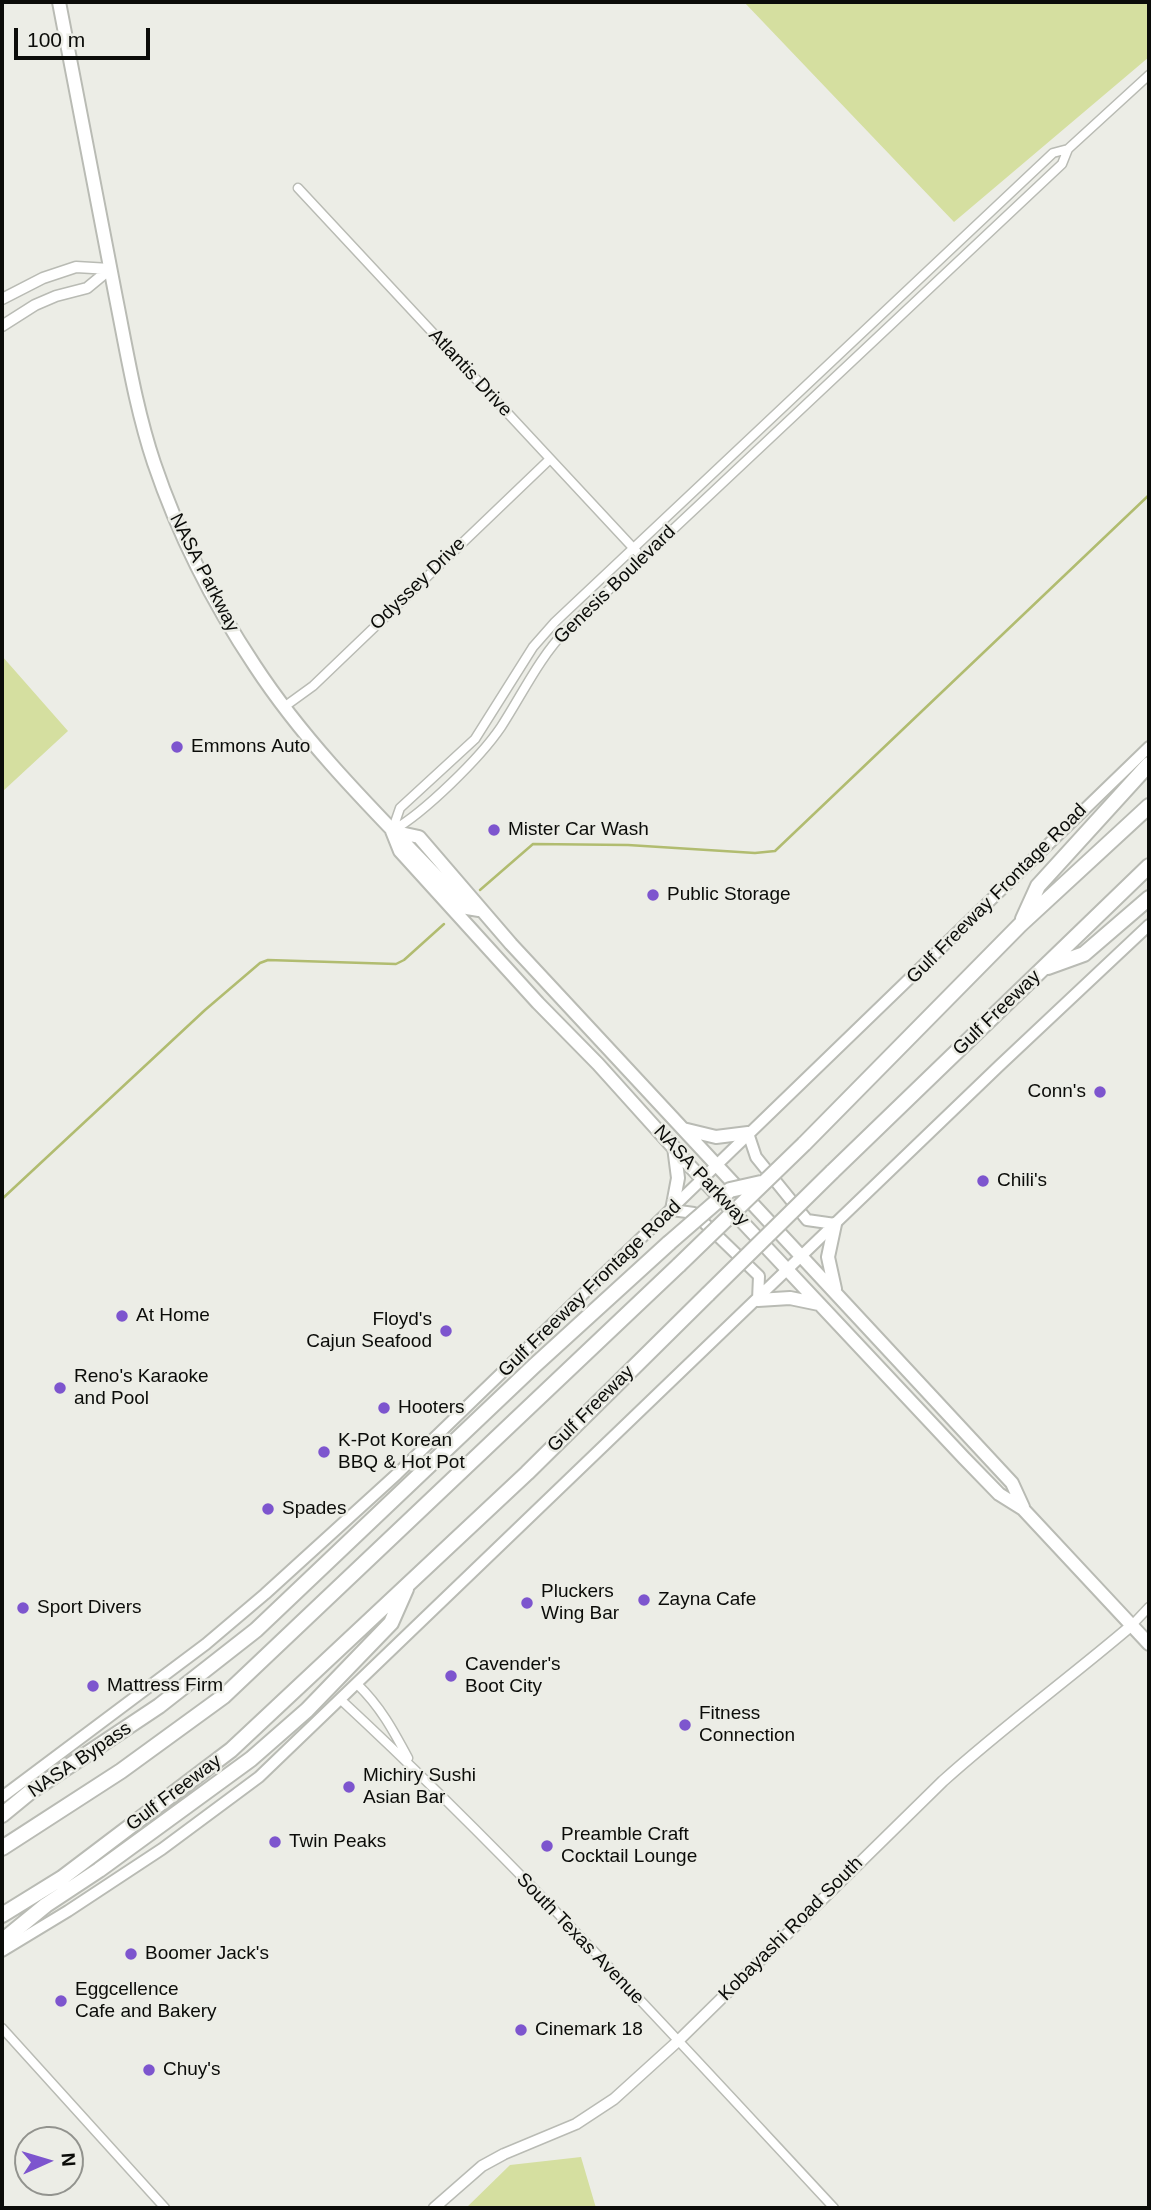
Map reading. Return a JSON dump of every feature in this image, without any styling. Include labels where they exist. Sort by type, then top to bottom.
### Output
[{"type":"highway","points":[[1020,925],[1038,886],[1149,764]]},
{"type":"highway","points":[[2,1848],[121,1771],[224,1696],[679,1265],[804,1144],[1020,925],[1149,806]]},
{"type":"highway","name":"Gulf Freeway","points":[[2,1916],[62,1878],[231,1750],[527,1473],[832,1172],[1149,866]]},
{"type":"highway","points":[[1040,971],[1084,954],[1149,898]]},
{"type":"highway","name":"NASA Bypass","points":[[2,1815],[41,1784],[159,1706],[257,1630],[534,1366],[670,1243],[730,1190],[763,1183]]},
{"type":"highway","points":[[2,1941],[46,1905],[99,1870],[251,1759],[307,1710],[391,1623],[409,1582]]},
{"type":"main road","name":"NASA Parkway","points":[[59,2],[138,405],[160,481],[185,539],[229,625],[284,707],[392,831],[400,851],[496,958],[999,1494],[1023,1509],[1149,1644]]},
{"type":"main road","name":"Gulf Freeway Frontage Road","points":[[2,1797],[206,1644],[397,1474],[717,1167],[748,1133],[882,1007],[1095,796],[1149,747]]},
{"type":"main road","name":"NASA Parkway","points":[[392,831],[419,837],[511,944],[1012,1483],[1023,1509]]},
{"type":"main road","points":[[2,1951],[162,1849],[259,1777],[1149,925]]},
{"type":"main road","points":[[496,958],[511,944]]},
{"type":"main road","points":[[681,1128],[716,1137],[748,1133],[756,1157],[807,1220],[835,1224]]},
{"type":"main road","points":[[674,1147],[678,1178],[672,1210],[694,1213],[759,1276],[758,1300]]},
{"type":"main road","points":[[835,1224],[828,1256],[836,1293]]},
{"type":"main road","points":[[758,1300],[790,1298],[820,1304]]},
{"type":"street","name":"Genesis Boulevard","points":[[392,831],[411,820],[483,750],[554,642],[1062,164],[1068,149],[1149,75]]},
{"type":"street","name":"Genesis Boulevard","points":[[392,831],[400,808],[478,736],[544,634],[1053,153],[1068,149]]},
{"type":"street","name":"Atlantis Drive","points":[[298,188],[642,558]]},
{"type":"street","points":[[2,299],[43,278],[76,267],[110,269]]},
{"type":"street","points":[[2,326],[35,305],[87,288],[110,269]]},
{"type":"street","points":[[850,345],[859,355]]},
{"type":"street","points":[[743,446],[752,456]]},
{"type":"street","name":"Odyssey Drive","points":[[284,707],[313,686],[550,459]]},
{"type":"street","points":[[1132,1625],[1149,1608]]},
{"type":"street","name":"Kobayashi Road South","points":[[434,2208],[482,2165],[576,2124],[599,2111],[678,2040],[984,1743],[1089,1662],[1132,1625]]},
{"type":"street","name":"South Texas Avenue","points":[[357,1684],[375,1701],[390,1723],[411,1764]]},
{"type":"street","name":"South Texas Avenue","points":[[340,1699],[411,1764],[678,2040],[834,2208]]},
{"type":"street","points":[[2,2028],[165,2208]]},
{"type":"green space","points":[[744,2],[1149,2],[1149,57],[954,222]]},
{"type":"green space","points":[[2,656],[68,731],[2,792]]},
{"type":"green space","points":[[581,2157],[596,2208],[466,2208],[510,2165]]},
{"type":"waterway","points":[[480,890],[533,844],[628,845],[755,853],[775,851],[1149,495]]},
{"type":"waterway","points":[[2,1199],[205,1010],[260,963],[268,960],[396,964],[444,924]]},
{"type":"place","name":"Emmons Auto","points":[[177,747]]},
{"type":"place","name":"Mister Car Wash","points":[[494,830]]},
{"type":"place","name":"Public Storage","points":[[653,895]]},
{"type":"place","name":"Conn's","points":[[1100,1092]]},
{"type":"place","name":"Chili's","points":[[983,1181]]},
{"type":"place","name":"At Home","points":[[122,1316]]},
{"type":"place","name":"Floyd's Cajun Seafood","points":[[446,1331]]},
{"type":"place","name":"Reno's Karaoke and Pool","points":[[60,1388]]},
{"type":"place","name":"Hooters","points":[[384,1408]]},
{"type":"place","name":"K-Pot Korean BBQ & Hot Pot","points":[[324,1452]]},
{"type":"place","name":"Spades","points":[[268,1509]]},
{"type":"place","name":"Zayna Cafe","points":[[644,1600]]},
{"type":"place","name":"Pluckers Wing Bar","points":[[527,1603]]},
{"type":"place","name":"Sport Divers","points":[[23,1608]]},
{"type":"place","name":"Cavender's Boot City","points":[[451,1676]]},
{"type":"place","name":"Mattress Firm","points":[[93,1686]]},
{"type":"place","name":"Fitness Connection","points":[[685,1725]]},
{"type":"place","name":"Michiry Sushi Asian Bar","points":[[349,1787]]},
{"type":"place","name":"Twin Peaks","points":[[275,1842]]},
{"type":"place","name":"Preamble Craft Cocktail Lounge","points":[[547,1846]]},
{"type":"place","name":"Boomer Jack's","points":[[131,1954]]},
{"type":"place","name":"Eggcellence Cafe and Bakery","points":[[61,2001]]},
{"type":"place","name":"Cinemark 18","points":[[521,2030]]},
{"type":"place","name":"Chuy's","points":[[149,2070]]}]
